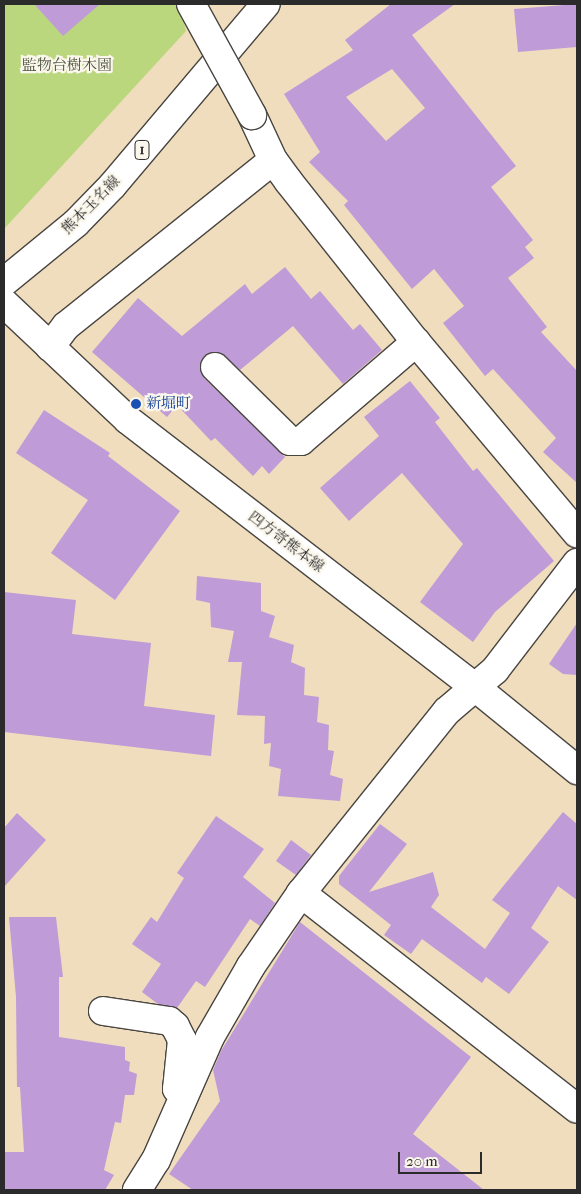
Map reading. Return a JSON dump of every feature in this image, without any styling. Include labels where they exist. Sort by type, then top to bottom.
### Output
[{"type":"street","points":[[191,4],[252,115],[273,160],[416,342],[577,532]]},
{"type":"street","name":"熊本玉名線","points":[[4,282],[76,222],[112,186],[266,4]]},
{"type":"street","points":[[43,340],[66,326],[273,160]]},
{"type":"street","name":"四方寄熊本線","points":[[4,303],[128,420],[475,687],[577,770]]},
{"type":"street","points":[[215,367],[290,442],[301,441],[416,342]]},
{"type":"street","points":[[138,1190],[156,1160],[210,1037],[251,966],[301,893],[447,711],[495,670],[577,563]]},
{"type":"street","points":[[301,893],[577,1109]]},
{"type":"street","points":[[103,1011],[169,1021],[175,1026],[182,1040],[177,1089],[186,1093]]},
{"type":"green space","name":"監物台樹木園","points":[[4,4],[179,4],[186,31],[4,229]]},
{"type":"building","points":[[34,4],[100,4],[63,36]]},
{"type":"building","points":[[391,4],[455,4],[412,35],[516,166],[491,187],[533,240],[525,247],[534,258],[508,278],[547,327],[541,332],[577,371],[577,483],[543,452],[556,438],[493,369],[485,376],[443,323],[464,306],[434,269],[412,289],[344,205],[348,201],[309,162],[320,152],[284,94],[353,50],[345,40]],"holes":[[[392,69],[425,108],[386,141],[346,97]]]},
{"type":"building","points":[[577,4],[577,47],[518,52],[514,9]]},
{"type":"building","points":[[285,267],[311,299],[320,291],[353,330],[360,324],[382,350],[343,384],[293,326],[240,370],[219,352],[204,356],[200,364],[204,378],[285,457],[269,474],[262,466],[253,476],[215,438],[211,441],[177,405],[167,417],[92,352],[138,298],[182,336],[245,284],[252,294]]},
{"type":"building","points":[[410,381],[440,418],[435,422],[473,471],[477,468],[554,561],[495,612],[473,642],[420,602],[463,544],[402,473],[349,521],[320,488],[379,436],[364,417]]},
{"type":"building","points":[[44,410],[110,453],[108,456],[180,511],[115,600],[51,553],[88,500],[16,453]]},
{"type":"building","points":[[197,576],[261,583],[261,611],[275,616],[269,637],[294,645],[291,662],[305,668],[304,695],[319,697],[317,722],[329,725],[328,750],[334,751],[330,775],[343,779],[340,801],[278,796],[281,769],[269,766],[271,743],[264,744],[265,716],[237,715],[242,662],[228,662],[234,631],[211,627],[210,603],[196,600]]},
{"type":"building","points":[[4,592],[76,600],[72,634],[151,643],[144,706],[215,715],[211,756],[4,732]]},
{"type":"building","points":[[577,623],[577,675],[563,674],[549,664]]},
{"type":"building","points":[[563,812],[577,824],[577,900],[558,886],[531,928],[549,942],[509,994],[486,977],[482,983],[422,939],[411,954],[384,935],[391,925],[339,884],[339,876],[380,824],[407,844],[369,892],[433,872],[439,895],[431,907],[485,949],[510,913],[492,900]]},
{"type":"building","points":[[17,813],[46,840],[4,887],[4,828]]},
{"type":"building","points":[[216,816],[264,849],[243,877],[275,903],[260,926],[250,919],[205,987],[196,981],[177,1008],[158,1004],[142,992],[161,964],[132,944],[151,917],[157,922],[184,878],[177,873]]},
{"type":"building","points":[[291,840],[311,855],[296,875],[276,861]]},
{"type":"building","points":[[9,917],[56,917],[63,977],[59,977],[59,1037],[125,1047],[125,1060],[130,1062],[129,1071],[137,1074],[134,1095],[125,1095],[121,1123],[115,1122],[104,1170],[114,1175],[105,1190],[4,1190],[4,1152],[24,1152],[20,1087],[17,1087],[16,997]]},
{"type":"building","points":[[300,922],[471,1057],[413,1134],[484,1190],[193,1190],[169,1174],[220,1101],[213,1070],[221,1051]]},
{"type":"place","name":"新堀町","points":[[136,404]]}]
